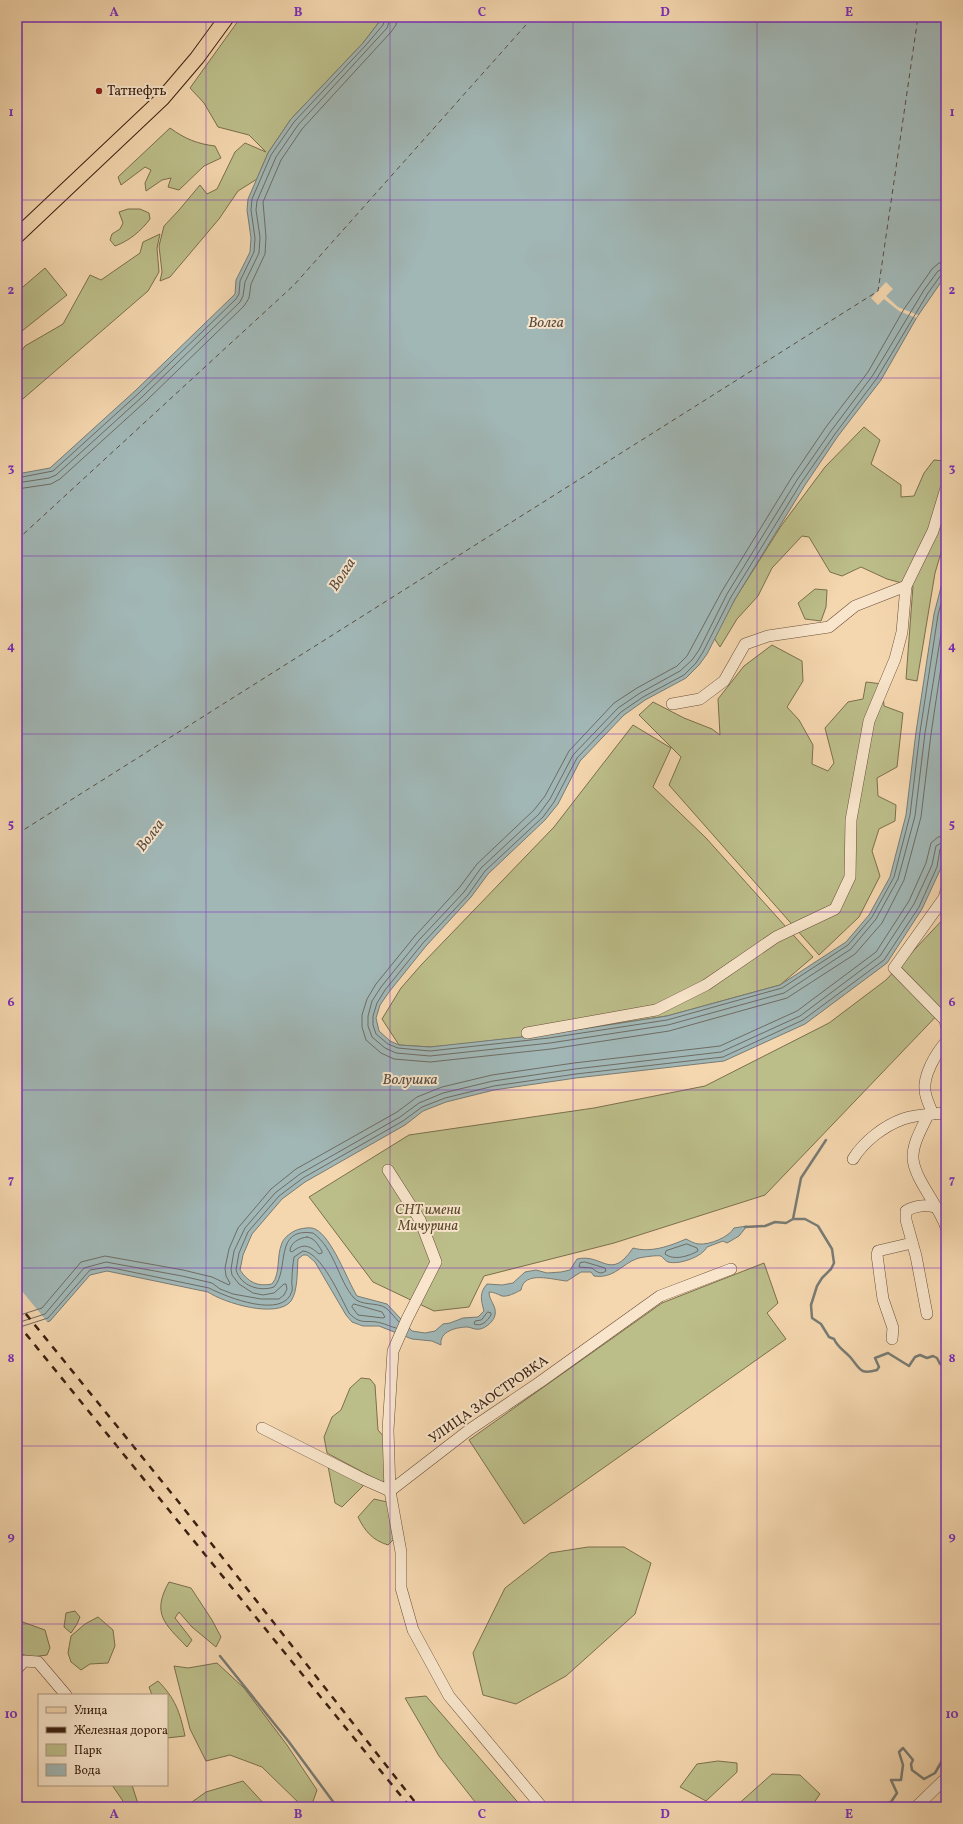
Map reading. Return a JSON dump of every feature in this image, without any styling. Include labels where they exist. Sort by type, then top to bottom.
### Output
[{"type":"main road","points":[[17,236],[162,99],[197,58],[227,17]]},
{"type":"street","points":[[527,1033],[656,1010],[706,985],[776,937],[835,909],[850,877],[851,820],[869,721],[895,659],[902,632],[906,586],[933,531],[946,488]]},
{"type":"street","points":[[672,704],[700,700],[724,681],[745,644],[768,636],[829,627],[855,606],[906,586]]},
{"type":"street","points":[[946,891],[944,898],[894,968],[945,1020],[946,1025]]},
{"type":"street","points":[[946,1042],[935,1058],[926,1080],[925,1089],[936,1114],[946,1122]]},
{"type":"street","points":[[853,1159],[858,1150],[886,1128],[903,1119],[936,1114]]},
{"type":"street","points":[[936,1114],[918,1135],[913,1159],[916,1169],[946,1227]]},
{"type":"street","points":[[388,1170],[420,1220],[436,1262],[394,1346],[388,1430],[390,1491],[401,1552],[401,1588],[413,1630],[449,1696],[542,1807]]},
{"type":"street","points":[[927,1314],[906,1220],[906,1211],[912,1207],[922,1205],[936,1207]]},
{"type":"street","points":[[892,1339],[893,1328],[883,1299],[877,1255],[878,1251],[912,1243]]},
{"type":"street","name":"УЛИЦА ЗАОСТРОВКА","points":[[390,1491],[469,1430],[540,1382],[660,1296],[731,1269]]},
{"type":"street","points":[[262,1428],[390,1491]]},
{"type":"street","points":[[17,1669],[24,1661],[38,1662],[65,1694]]},
{"type":"street","points":[[916,1807],[946,1778]]},
{"type":"green space","points":[[241,17],[383,17],[363,43],[291,119],[268,153],[257,179],[238,191],[219,219],[170,277],[160,281],[162,272],[159,246],[164,226],[200,185],[207,194],[217,189],[235,152],[245,143],[266,152],[249,135],[218,127],[204,103],[190,88]]},
{"type":"green space","points":[[170,128],[192,140],[215,146],[221,158],[204,166],[179,190],[168,187],[171,178],[162,180],[146,191],[145,183],[151,170],[145,167],[121,185],[118,177]]},
{"type":"green space","points":[[128,209],[140,209],[149,213],[150,219],[143,228],[134,235],[115,246],[110,240],[112,234],[120,229],[123,223],[119,212]]},
{"type":"green space","points":[[160,234],[157,248],[159,272],[148,291],[17,404],[17,357],[25,346],[63,324],[90,275],[101,280],[140,253],[143,242]]},
{"type":"green space","points":[[45,268],[67,295],[17,335],[17,292]]},
{"type":"green space","points":[[864,427],[880,440],[871,464],[901,485],[901,497],[914,496],[924,473],[934,460],[945,461],[942,478],[946,479],[946,536],[935,573],[917,681],[906,679],[913,586],[887,579],[861,567],[842,576],[830,572],[809,537],[802,536],[772,568],[758,596],[737,619],[720,647],[714,638],[735,599],[781,526],[825,467]]},
{"type":"green space","points":[[815,589],[827,590],[826,607],[821,621],[805,619],[798,603]]},
{"type":"green space","points":[[772,645],[802,661],[803,681],[787,707],[799,720],[813,745],[812,764],[828,771],[834,763],[825,728],[848,702],[863,699],[866,682],[882,684],[884,706],[903,713],[897,767],[877,778],[878,796],[896,805],[895,821],[879,829],[872,851],[880,876],[859,917],[819,955],[669,785],[681,757],[639,715],[653,702],[684,718],[712,729],[720,735],[718,699],[744,666]]},
{"type":"green space","points":[[633,725],[671,748],[653,787],[706,838],[813,957],[780,985],[667,1016],[549,1034],[453,1045],[430,1047],[399,1045],[382,1019],[401,988],[422,964],[554,827]]},
{"type":"green space","name":"СНТ имени Мичурина","points":[[946,916],[946,1006],[765,1195],[614,1243],[484,1276],[469,1307],[434,1311],[373,1282],[309,1197],[409,1135],[594,1108],[705,1086],[829,1023],[886,980]]},
{"type":"green space","points":[[764,1263],[778,1303],[767,1313],[786,1339],[524,1524],[469,1440],[662,1303]]},
{"type":"green space","points":[[361,1378],[370,1379],[375,1385],[378,1430],[384,1437],[386,1477],[383,1483],[327,1453],[324,1437],[332,1417],[341,1410],[350,1388]]},
{"type":"green space","points":[[328,1466],[365,1484],[342,1507],[335,1503]]},
{"type":"green space","points":[[374,1499],[387,1502],[395,1538],[388,1545],[373,1538],[363,1527],[358,1517]]},
{"type":"green space","points":[[588,1547],[624,1547],[651,1563],[635,1614],[566,1676],[516,1704],[483,1695],[473,1653],[505,1588],[550,1553]]},
{"type":"green space","points":[[169,1582],[191,1588],[212,1620],[221,1637],[216,1647],[192,1627],[179,1612],[175,1618],[192,1640],[187,1647],[172,1632],[163,1618],[161,1611],[161,1602]]},
{"type":"green space","points":[[75,1611],[80,1617],[71,1633],[64,1627],[66,1613]]},
{"type":"green space","points":[[98,1617],[113,1630],[115,1646],[108,1663],[90,1664],[81,1670],[71,1662],[68,1653],[71,1636],[85,1624]]},
{"type":"green space","points":[[17,1620],[45,1630],[50,1648],[47,1655],[32,1657],[17,1653]]},
{"type":"green space","points":[[217,1663],[244,1688],[287,1745],[317,1790],[311,1807],[303,1807],[262,1767],[230,1755],[206,1761],[190,1729],[174,1666],[188,1668]]},
{"type":"green space","points":[[158,1681],[169,1693],[176,1706],[185,1736],[168,1738],[168,1694],[152,1694],[149,1687]]},
{"type":"green space","points":[[426,1696],[522,1807],[479,1807],[439,1756],[405,1698]]},
{"type":"green space","points":[[718,1761],[737,1763],[737,1772],[706,1801],[680,1787],[697,1764]]},
{"type":"green space","points":[[772,1774],[800,1775],[820,1794],[811,1807],[735,1807]]},
{"type":"green space","points":[[243,1781],[267,1807],[185,1807],[206,1792]]},
{"type":"green space","points":[[113,1786],[132,1786],[139,1807],[127,1807]]},
{"type":"water","name":"Волга","points":[[383,17],[946,17],[946,275],[917,317],[881,380],[838,436],[805,485],[735,599],[707,654],[699,665],[686,678],[645,700],[624,715],[580,761],[558,804],[545,820],[488,874],[471,897],[426,946],[389,992],[380,1005],[376,1018],[379,1031],[390,1041],[399,1045],[430,1047],[549,1034],[667,1016],[780,985],[846,942],[869,915],[890,877],[906,815],[916,732],[934,614],[946,568],[946,841],[941,868],[922,909],[887,963],[805,1024],[724,1061],[576,1078],[494,1090],[446,1102],[423,1111],[405,1125],[305,1182],[282,1199],[252,1234],[243,1255],[240,1270],[246,1278],[253,1283],[262,1285],[272,1284],[277,1275],[280,1248],[285,1238],[295,1231],[313,1228],[321,1234],[333,1249],[357,1296],[387,1304],[412,1331],[425,1333],[435,1331],[443,1324],[463,1318],[478,1317],[484,1311],[481,1297],[484,1287],[487,1284],[502,1285],[513,1283],[525,1272],[536,1270],[547,1273],[570,1270],[577,1259],[586,1258],[612,1265],[625,1258],[633,1248],[647,1250],[653,1249],[686,1239],[697,1244],[703,1244],[719,1240],[734,1228],[747,1226],[739,1236],[727,1243],[723,1241],[707,1247],[700,1254],[684,1261],[673,1263],[666,1261],[661,1256],[644,1257],[633,1260],[608,1275],[594,1276],[591,1272],[581,1272],[567,1281],[547,1278],[533,1278],[527,1280],[523,1284],[521,1290],[509,1295],[502,1296],[489,1292],[495,1312],[491,1322],[480,1329],[464,1327],[454,1329],[443,1336],[441,1345],[432,1341],[412,1339],[379,1326],[363,1326],[352,1322],[346,1315],[315,1262],[307,1255],[303,1255],[298,1259],[297,1281],[295,1292],[291,1301],[284,1306],[274,1309],[250,1307],[226,1301],[208,1292],[107,1271],[90,1275],[50,1321],[17,1332],[17,474],[50,468],[136,390],[235,294],[236,280],[250,252],[251,238],[247,210],[248,199],[268,153],[291,119],[363,43]]},
{"type":"pier","points":[[886,282],[893,289],[886,296],[898,307],[918,315],[916,318],[899,311],[884,299],[878,305],[871,298]]},
{"type":"pier","points":[[17,1285],[49,1324],[19,1334],[17,1331]]},
{"type":"waterway","points":[[793,1219],[801,1178],[826,1140]]},
{"type":"waterway","points":[[745,1227],[765,1226],[775,1222],[786,1223],[793,1219],[805,1219],[818,1226],[832,1249],[834,1263],[817,1286],[811,1305],[812,1318],[821,1324],[829,1337],[834,1339],[861,1370],[867,1372],[877,1370],[879,1367],[875,1358],[888,1353],[909,1366],[915,1357],[920,1355],[927,1358],[933,1356],[937,1358],[940,1364],[946,1362]]},
{"type":"waterway","points":[[220,1656],[289,1742],[337,1807]]},
{"type":"waterway","points":[[878,1807],[891,1802],[897,1793],[891,1780],[901,1780],[903,1765],[899,1752],[903,1748],[913,1760],[911,1764],[912,1770],[924,1779],[935,1773],[946,1754]]},
{"type":"ferry route","points":[[17,540],[294,285],[533,17]]},
{"type":"ferry route","points":[[17,834],[878,291],[918,17]]},
{"type":"railway","points":[[17,1303],[177,1500],[419,1807]]},
{"type":"railway","points":[[17,1323],[410,1807]]},
{"type":"place","name":"Татнефть","points":[[99,91]]},
{"type":"water label","name":"Волушка","points":[[410,1080]]}]
